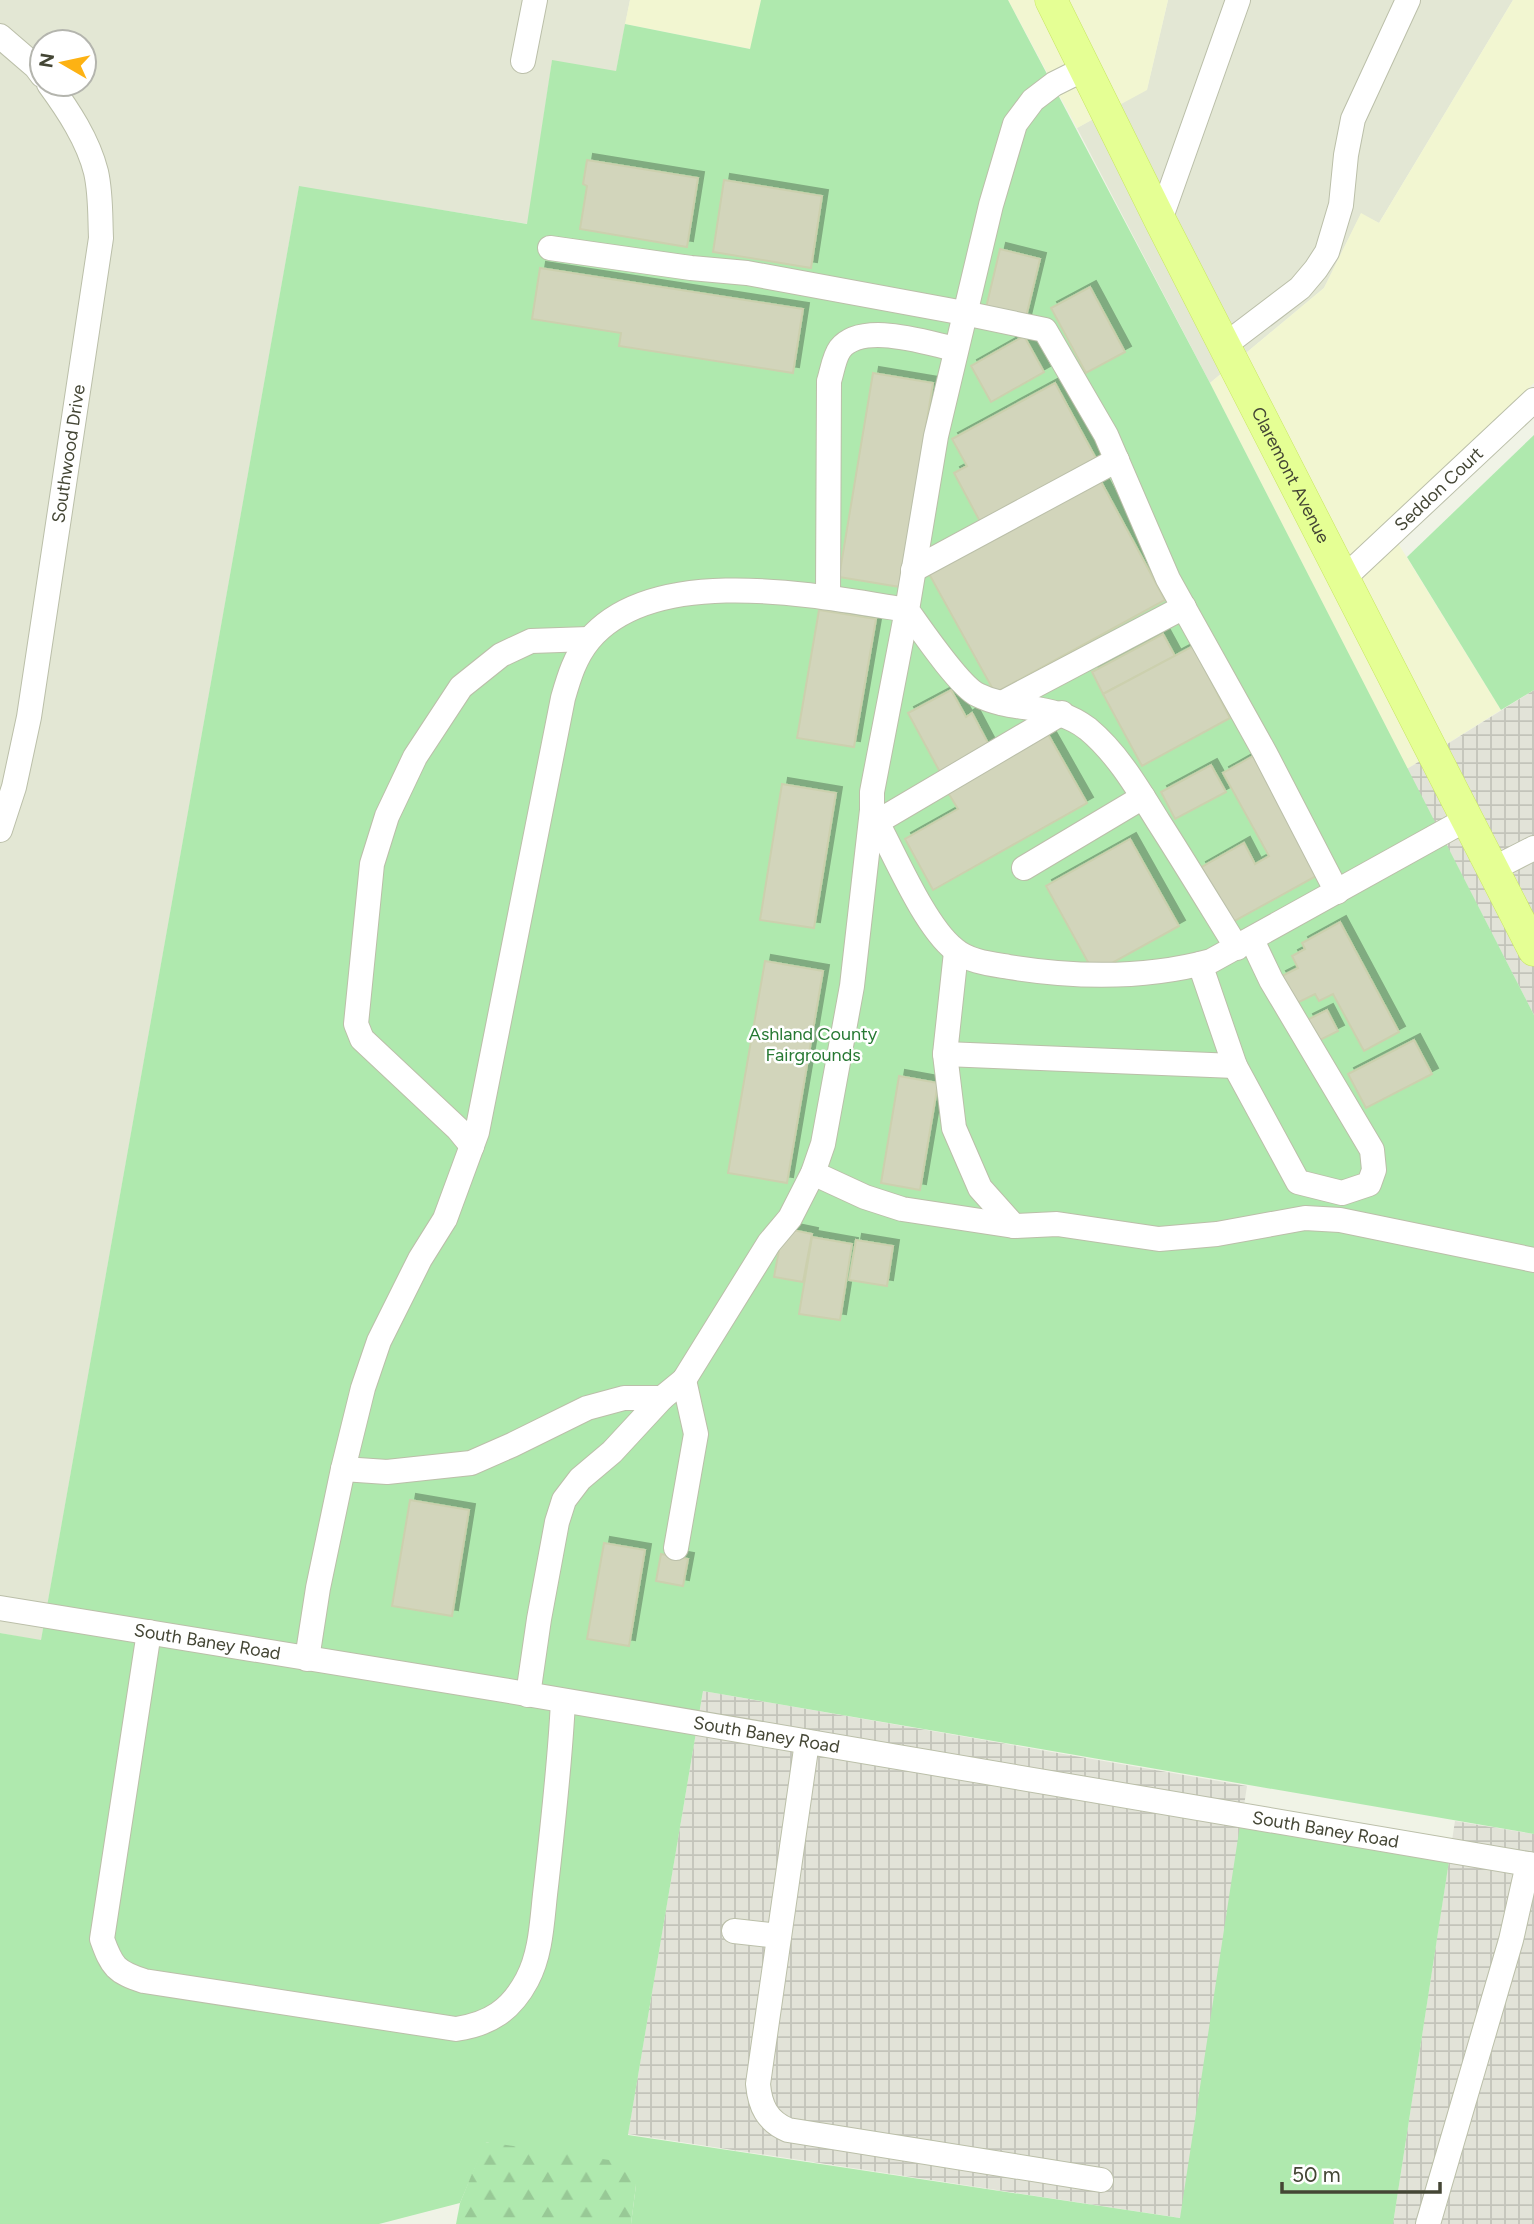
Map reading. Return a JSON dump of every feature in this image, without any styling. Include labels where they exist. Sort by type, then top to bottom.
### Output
[{"type":"main road","name":"Claremont Avenue","points":[[1051,0],[1160,220],[1534,950]]},
{"type":"street","points":[[523,61],[535,0]]},
{"type":"street","points":[[1160,220],[1238,0]]},
{"type":"street","points":[[1225,345],[1300,288],[1327,252],[1341,205],[1353,119],[1408,0]]},
{"type":"street","points":[[0,36],[28,62]]},
{"type":"street","points":[[528,1695],[541,1606],[557,1522],[564,1500],[580,1479],[612,1452],[662,1398],[684,1380],[769,1243],[790,1218],[813,1172],[823,1144],[852,986],[875,815],[872,792],[907,610],[936,436],[964,313],[1015,124],[1033,100],[1054,84],[1086,68]]},
{"type":"street","name":"Southwood Drive","points":[[0,830],[14,787],[29,717],[101,238],[95,171],[83,140],[60,98]]},
{"type":"street","points":[[550,248],[747,273],[964,313],[1045,331],[1107,435],[1168,579],[1265,753],[1337,892]]},
{"type":"street","points":[[828,597],[829,381],[839,350],[860,336],[886,335],[956,349]]},
{"type":"street","name":"Seddon Court","points":[[1344,578],[1534,400]]},
{"type":"street","points":[[913,570],[1117,460]]},
{"type":"street","points":[[307,1659],[318,1588],[363,1388],[379,1341],[420,1259],[445,1219],[472,1146],[494,1052],[563,698],[575,660],[589,639],[629,608],[693,592],[740,591],[828,597],[907,610],[936,650],[976,694],[1002,703],[1062,713],[1086,728],[1109,749],[1271,980],[1372,1150],[1374,1170],[1369,1184],[1342,1194]]},
{"type":"street","points":[[1002,703],[1184,607]]},
{"type":"street","points":[[472,1146],[458,1129],[362,1038],[356,1024],[372,864],[387,816],[415,757],[461,687],[501,655],[531,641],[589,639]]},
{"type":"street","points":[[875,815],[1062,713]]},
{"type":"street","points":[[1024,868],[1143,797]]},
{"type":"street","points":[[875,815],[938,935],[956,951],[987,963],[1077,975],[1109,976],[1148,974],[1211,961],[1467,819]]},
{"type":"street","points":[[1493,869],[1534,848]]},
{"type":"street","points":[[956,951],[945,1054],[954,1128],[980,1188],[1014,1226]]},
{"type":"street","points":[[1200,964],[1235,1066],[1298,1182],[1342,1194],[1378,1229]]},
{"type":"street","points":[[945,1054],[1235,1066]]},
{"type":"street","points":[[813,1172],[865,1197],[902,1209],[1014,1226],[1057,1224],[1159,1239],[1217,1234],[1305,1218],[1340,1220],[1534,1260]]},
{"type":"street","points":[[1265,1224],[1282,1210],[1298,1182]]},
{"type":"street","points":[[676,1548],[696,1434],[684,1380]]},
{"type":"street","points":[[343,1469],[387,1472],[471,1463],[587,1408],[624,1398],[662,1398]]},
{"type":"street","name":"South Baney Road","points":[[0,1608],[563,1700],[1531,1864]]},
{"type":"street","points":[[149,1633],[103,1939],[110,1963],[123,1975],[144,1981],[456,2029],[478,2026],[498,2016],[514,1999],[527,1979],[537,1955],[560,1768],[563,1700]]},
{"type":"street","points":[[807,1742],[758,2084],[759,2101],[766,2114],[776,2125],[788,2130],[1101,2180]]},
{"type":"street","points":[[1428,2224],[1531,1864]]},
{"type":"street","points":[[734,1931],[779,1936]]},
{"type":"shaded area","points":[[0,0],[630,0],[616,72],[552,61],[528,224],[299,187],[41,1641],[0,1633]]},
{"type":"shaded area","points":[[630,0],[761,0],[751,49],[625,24]]},
{"type":"shaded area","points":[[1008,0],[1168,0],[1147,90],[1077,128]]},
{"type":"shaded area","points":[[1168,0],[1513,0],[1379,223],[1361,214],[1324,288],[1210,383],[1077,128],[1147,89]]},
{"type":"shaded area","points":[[1513,0],[1534,0],[1534,383],[1388,527],[1501,710],[1407,769],[1210,383],[1324,288],[1361,213],[1379,223]]},
{"type":"shaded area","points":[[1534,690],[1534,1015],[1407,769]]},
{"type":"shaded area","points":[[703,1691],[1247,1786],[1181,2218],[628,2134]]},
{"type":"shaded area","points":[[1455,1821],[1534,1834],[1534,2224],[1393,2224]]},
{"type":"green space","name":"Ashland County Fairgrounds","points":[[761,0],[1008,0],[1210,383],[1534,1015],[1534,1834],[703,1691],[628,2135],[1180,2218],[1240,1825],[1449,1861],[1393,2224],[631,2224],[636,2185],[486,2142],[460,2203],[379,2224],[0,2224],[0,1633],[41,1640],[299,186],[527,224],[552,60],[616,71],[625,24],[750,49]]},
{"type":"green space","points":[[1534,435],[1534,690],[1501,710],[1407,557]]},
{"type":"green space","points":[[485,2142],[623,2162],[636,2185],[631,2224],[456,2224],[460,2203]]},
{"type":"building","points":[[587,160],[698,178],[687,247],[580,229],[587,186],[583,184]]},
{"type":"building","points":[[724,180],[822,196],[811,268],[713,252]]},
{"type":"building","points":[[1000,249],[1040,259],[1025,321],[985,312]]},
{"type":"building","points":[[540,268],[803,309],[793,373],[619,346],[621,333],[532,319]]},
{"type":"building","points":[[1090,287],[1125,352],[1086,373],[1051,308]]},
{"type":"building","points":[[1024,336],[1044,372],[991,402],[971,366]]},
{"type":"building","points":[[873,373],[933,383],[900,587],[839,577]]},
{"type":"building","points":[[1055,383],[1099,464],[983,527],[954,473],[967,466],[952,439]]},
{"type":"building","points":[[1099,478],[1165,600],[995,693],[928,572]]},
{"type":"building","points":[[819,610],[876,619],[854,747],[797,738]]},
{"type":"building","points":[[1163,634],[1175,656],[1103,694],[1092,672]]},
{"type":"building","points":[[1193,646],[1230,718],[1142,766],[1103,694]]},
{"type":"building","points":[[951,690],[966,717],[972,713],[989,745],[940,772],[908,713]]},
{"type":"building","points":[[1045,729],[1087,803],[933,890],[905,839],[958,809],[944,786]]},
{"type":"building","points":[[1253,756],[1318,875],[1231,923],[1200,868],[1244,843],[1255,864],[1269,856],[1223,773]]},
{"type":"building","points":[[1211,765],[1226,792],[1175,819],[1161,792]]},
{"type":"building","points":[[782,784],[836,793],[814,928],[760,920]]},
{"type":"building","points":[[1130,839],[1179,926],[1094,973],[1046,886]]},
{"type":"building","points":[[1340,922],[1399,1032],[1364,1051],[1333,994],[1319,1001],[1315,994],[1295,1004],[1280,977],[1298,968],[1292,956],[1305,949],[1302,943]]},
{"type":"building","points":[[765,961],[823,971],[787,1183],[728,1173]]},
{"type":"building","points":[[1327,1010],[1338,1031],[1318,1041],[1307,1020]]},
{"type":"building","points":[[1414,1040],[1432,1074],[1366,1108],[1348,1074]]},
{"type":"building","points":[[899,1076],[938,1083],[920,1190],[881,1183]]},
{"type":"building","points":[[783,1228],[812,1234],[803,1282],[774,1277]]},
{"type":"building","points":[[812,1237],[852,1244],[840,1320],[799,1314]]},
{"type":"building","points":[[856,1240],[893,1246],[887,1286],[849,1280]]},
{"type":"building","points":[[410,1500],[469,1510],[452,1616],[392,1606]]},
{"type":"building","points":[[604,1543],[645,1550],[629,1646],[587,1639]]},
{"type":"building","points":[[661,1554],[688,1559],[683,1586],[656,1581]]}]
